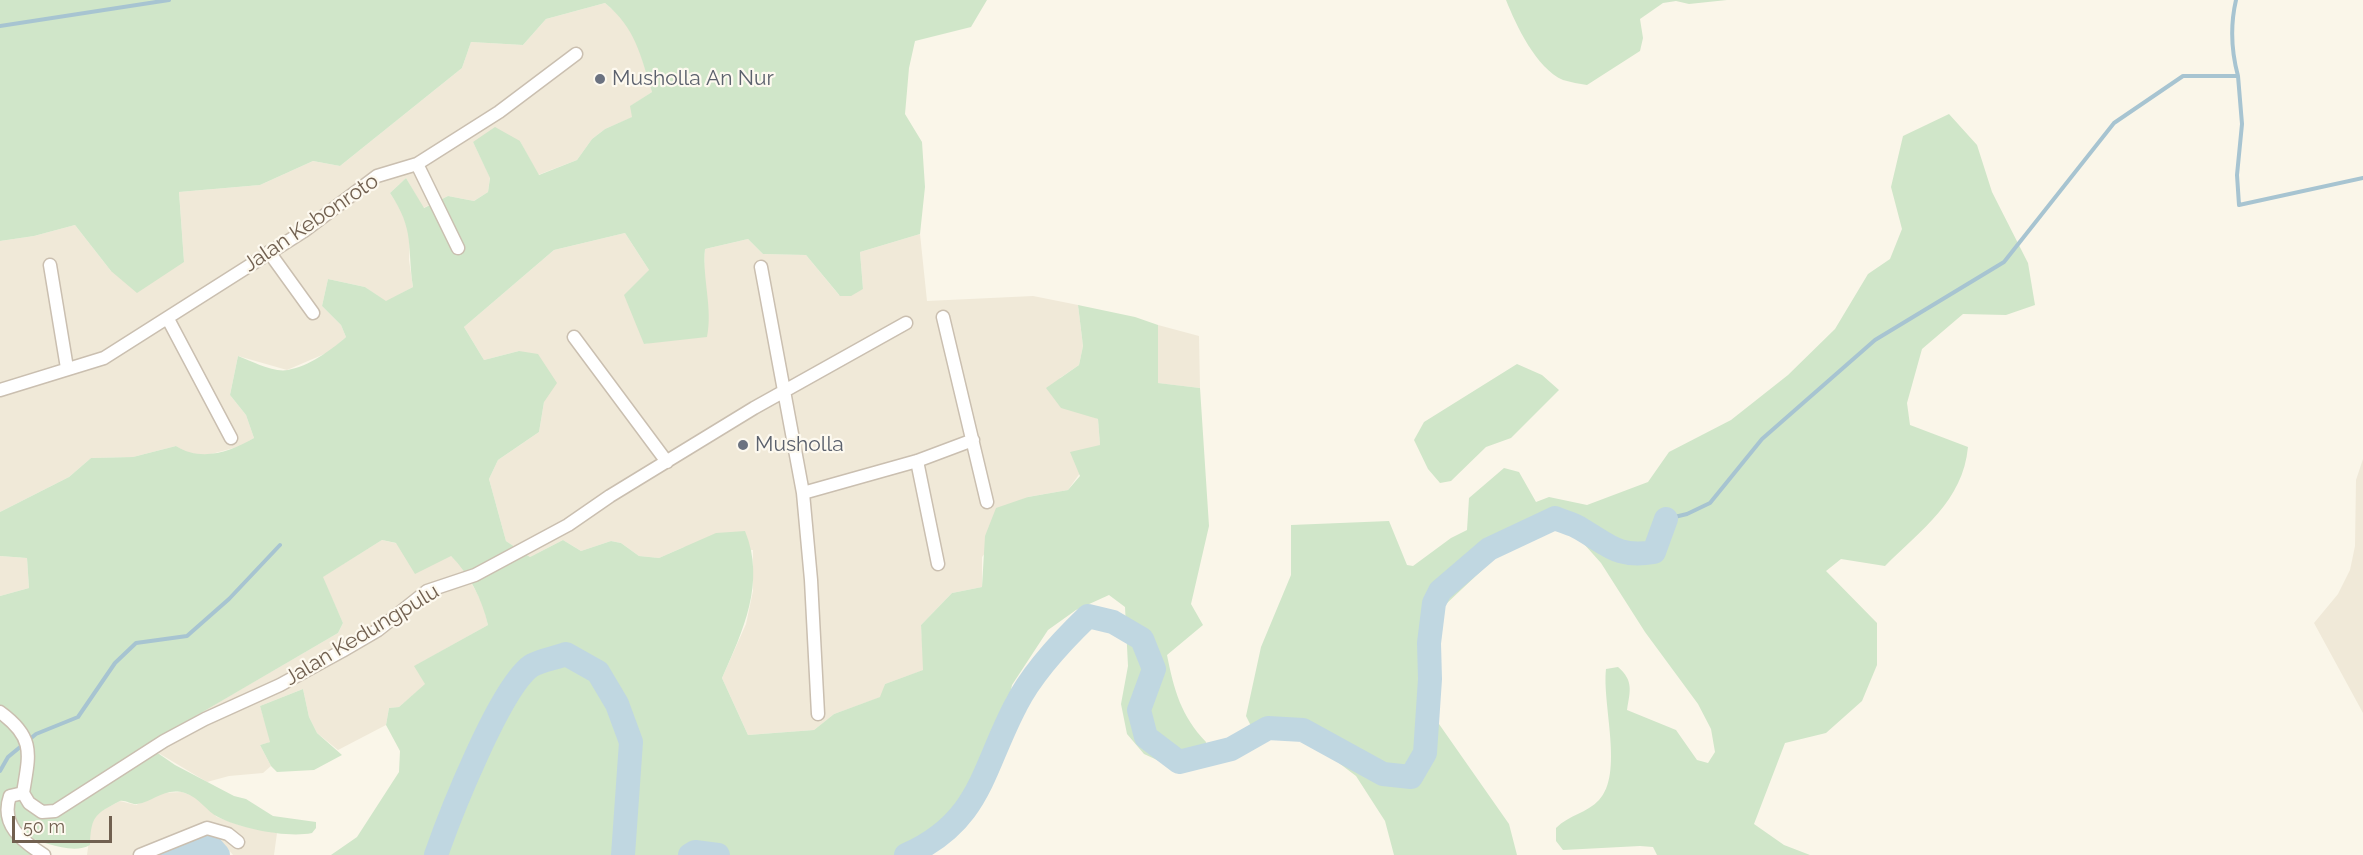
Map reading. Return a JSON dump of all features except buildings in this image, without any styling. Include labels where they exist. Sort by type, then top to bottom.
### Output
[{"type":"street","name":"Jalan Kebonroto","points":[[0,390],[104,358],[304,231],[377,177],[417,164],[500,112],[576,54]]},
{"type":"street","points":[[417,164],[458,248]]},
{"type":"street","points":[[269,252],[313,313]]},
{"type":"street","points":[[50,265],[67,368]]},
{"type":"street","points":[[761,267],[803,493],[811,580],[818,714]]},
{"type":"street","points":[[943,317],[987,502]]},
{"type":"street","points":[[168,319],[231,438]]},
{"type":"street","name":"Jalan Kedungpulu","points":[[23,793],[34,808],[42,812],[55,811],[164,741],[311,668],[378,630],[427,591],[476,575],[568,525],[784,392],[906,323]]},
{"type":"street","points":[[574,337],[667,462]]},
{"type":"street","points":[[803,493],[917,460],[973,440]]},
{"type":"street","points":[[917,460],[938,564]]},
{"type":"street","points":[[0,712],[13,722],[29,748],[23,793],[10,796],[6,802],[5,818],[14,835],[44,855]]},
{"type":"street","points":[[140,855],[207,828],[228,834],[238,842]]},
{"type":"shaded area","points":[[605,3],[620,16],[635,35],[652,92],[631,106],[633,117],[605,129],[592,139],[577,160],[538,175],[520,141],[473,142],[490,177],[488,192],[474,201],[448,196],[423,208],[406,178],[390,193],[402,211],[410,235],[409,260],[413,287],[386,302],[365,287],[328,279],[322,306],[341,325],[346,337],[329,352],[287,370],[238,356],[230,395],[246,415],[254,438],[241,446],[204,456],[185,452],[176,446],[133,457],[91,458],[69,477],[0,512],[0,241],[34,236],[75,225],[111,271],[184,262],[179,192],[260,185],[313,161],[340,166],[462,68],[471,42],[523,45],[546,19]]},
{"type":"shaded area","points":[[625,233],[649,270],[644,344],[659,341],[704,275],[705,249],[748,239],[763,254],[806,255],[839,295],[863,289],[860,252],[920,234],[927,301],[1033,296],[1078,305],[1083,346],[1079,365],[1060,378],[1083,413],[1098,419],[1100,445],[1068,490],[1028,497],[982,557],[982,587],[952,593],[921,625],[924,670],[885,684],[881,697],[834,714],[814,730],[748,735],[722,678],[746,624],[753,591],[753,550],[684,547],[659,558],[639,556],[621,543],[611,541],[581,551],[563,540],[530,557],[506,541],[489,479],[498,460],[539,432],[544,402],[519,351],[484,360],[464,327],[554,250]]},
{"type":"shaded area","points":[[1158,325],[1199,336],[1200,388],[1157,383]]},
{"type":"shaded area","points":[[2363,459],[2363,713],[2314,623],[2338,594],[2350,570],[2355,546],[2356,480]]},
{"type":"shaded area","points":[[382,540],[451,556],[462,566],[483,604],[488,625],[415,666],[426,684],[399,707],[389,708],[386,725],[338,750],[317,733],[309,717],[303,689],[260,706],[271,742],[260,745],[271,766],[263,773],[229,776],[207,782],[145,745],[338,633],[343,623],[322,577]]},
{"type":"shaded area","points":[[0,556],[27,558],[29,588],[0,596]]},
{"type":"shaded area","points":[[182,792],[196,797],[217,817],[242,826],[277,833],[274,855],[233,855],[223,843],[189,832],[142,855],[87,855],[91,826],[97,813],[120,801],[136,805],[160,793]]},
{"type":"green space","points":[[0,0],[987,0],[971,27],[915,41],[909,68],[905,114],[922,142],[925,187],[920,234],[860,252],[863,289],[851,296],[840,296],[806,255],[763,254],[748,239],[705,249],[709,315],[707,337],[644,344],[624,295],[649,270],[625,233],[554,250],[464,327],[484,360],[519,351],[538,354],[557,383],[544,402],[539,432],[498,460],[489,479],[506,541],[530,557],[563,540],[581,551],[611,541],[621,543],[639,556],[659,558],[716,533],[745,531],[751,550],[752,588],[744,624],[722,678],[748,735],[814,730],[834,714],[880,697],[885,684],[923,670],[921,625],[952,593],[982,587],[985,536],[996,508],[1028,497],[1068,490],[1080,476],[1070,452],[1100,445],[1098,419],[1061,408],[1046,388],[1079,365],[1083,346],[1078,305],[1135,317],[1158,325],[1158,383],[1200,388],[1209,526],[1191,604],[1203,625],[1167,655],[1180,702],[1190,722],[1206,742],[1205,759],[1168,765],[1144,754],[1127,734],[1121,704],[1128,666],[1125,607],[1109,595],[1076,610],[1048,630],[1012,685],[1005,718],[1010,742],[979,801],[951,834],[911,855],[331,855],[357,837],[399,772],[400,751],[386,725],[389,708],[399,707],[425,684],[414,666],[488,625],[474,588],[464,571],[451,556],[415,574],[396,543],[382,540],[323,577],[343,623],[338,633],[146,745],[175,765],[234,796],[246,799],[273,816],[316,822],[316,828],[312,833],[278,833],[239,825],[214,814],[190,795],[171,792],[143,803],[133,804],[120,801],[105,809],[93,822],[90,845],[83,848],[67,848],[24,836],[40,855],[0,855],[0,596],[29,588],[27,558],[0,556],[0,512],[69,477],[91,458],[133,457],[176,446],[195,453],[215,453],[254,438],[246,415],[230,395],[238,356],[269,368],[288,370],[319,357],[346,337],[341,325],[322,306],[328,279],[365,287],[386,301],[413,287],[407,228],[390,193],[406,178],[424,208],[448,196],[474,201],[488,192],[490,178],[473,142],[495,127],[520,141],[539,175],[577,160],[592,139],[605,129],[632,117],[630,106],[652,92],[636,43],[624,23],[605,3],[546,19],[523,45],[471,42],[462,68],[340,166],[313,161],[260,185],[179,192],[184,262],[137,293],[111,271],[75,225],[34,236],[0,241]]},
{"type":"green space","points":[[1506,0],[1727,0],[1689,4],[1676,1],[1663,3],[1640,19],[1643,38],[1640,51],[1587,85],[1563,80],[1544,66],[1521,33]]},
{"type":"green space","points":[[1949,114],[1977,145],[1992,192],[2028,263],[2035,305],[2006,315],[1963,314],[1922,349],[1907,403],[1910,425],[1968,447],[1958,483],[1949,499],[1926,527],[1885,566],[1841,559],[1826,571],[1877,623],[1877,665],[1862,701],[1826,733],[1785,743],[1754,824],[1784,845],[1810,855],[1657,855],[1653,847],[1640,846],[1563,850],[1556,841],[1556,828],[1599,800],[1606,788],[1611,757],[1606,669],[1618,667],[1627,677],[1630,687],[1627,710],[1676,730],[1697,760],[1708,763],[1715,752],[1711,729],[1698,704],[1645,632],[1601,563],[1575,534],[1564,530],[1551,531],[1497,556],[1445,605],[1435,641],[1439,724],[1509,824],[1517,855],[1394,855],[1385,821],[1356,776],[1302,735],[1257,738],[1246,716],[1261,647],[1291,575],[1291,525],[1389,521],[1407,565],[1413,566],[1451,538],[1467,530],[1469,498],[1504,468],[1519,472],[1536,502],[1549,497],[1587,505],[1648,482],[1669,452],[1731,420],[1788,375],[1835,329],[1868,274],[1890,259],[1902,229],[1891,187],[1903,136]]},
{"type":"green space","points":[[1517,364],[1542,375],[1559,390],[1511,438],[1486,447],[1451,481],[1440,483],[1428,469],[1414,440],[1424,422]]},
{"type":"green space","points":[[303,689],[309,717],[317,733],[342,755],[314,770],[277,772],[271,766],[260,745],[270,742],[260,706]]},
{"type":"waterway","points":[[0,26],[169,0]]},
{"type":"waterway","points":[[2236,0],[2232,38],[2238,76]]},
{"type":"waterway","points":[[1666,519],[1687,514],[1710,503],[1762,439],[1875,340],[2004,262],[2114,123],[2183,76],[2238,76],[2242,124],[2237,175],[2239,205],[2363,178]]},
{"type":"waterway","points":[[906,855],[931,842],[950,827],[965,810],[1030,681],[1048,658],[1088,616],[1113,622],[1142,639],[1154,669],[1139,710],[1146,737],[1179,762],[1231,749],[1268,728],[1303,730],[1383,774],[1411,777],[1425,753],[1430,679],[1429,643],[1434,603],[1440,591],[1489,549],[1555,518],[1578,527],[1615,549],[1631,553],[1654,552],[1666,519]]},
{"type":"waterway","points":[[0,771],[8,757],[36,734],[78,717],[115,663],[136,643],[187,636],[229,599],[280,545]]},
{"type":"waterway","points":[[436,855],[477,754],[505,699],[531,666],[566,654],[598,672],[617,704],[631,742],[623,855]]},
{"type":"waterway","points":[[172,855],[178,849],[196,842],[211,847],[218,855]]},
{"type":"waterway","points":[[690,855],[695,852],[718,855]]},
{"type":"place","name":"Musholla An Nur","points":[[600,79]]},
{"type":"place","name":"Musholla","points":[[743,445]]}]
